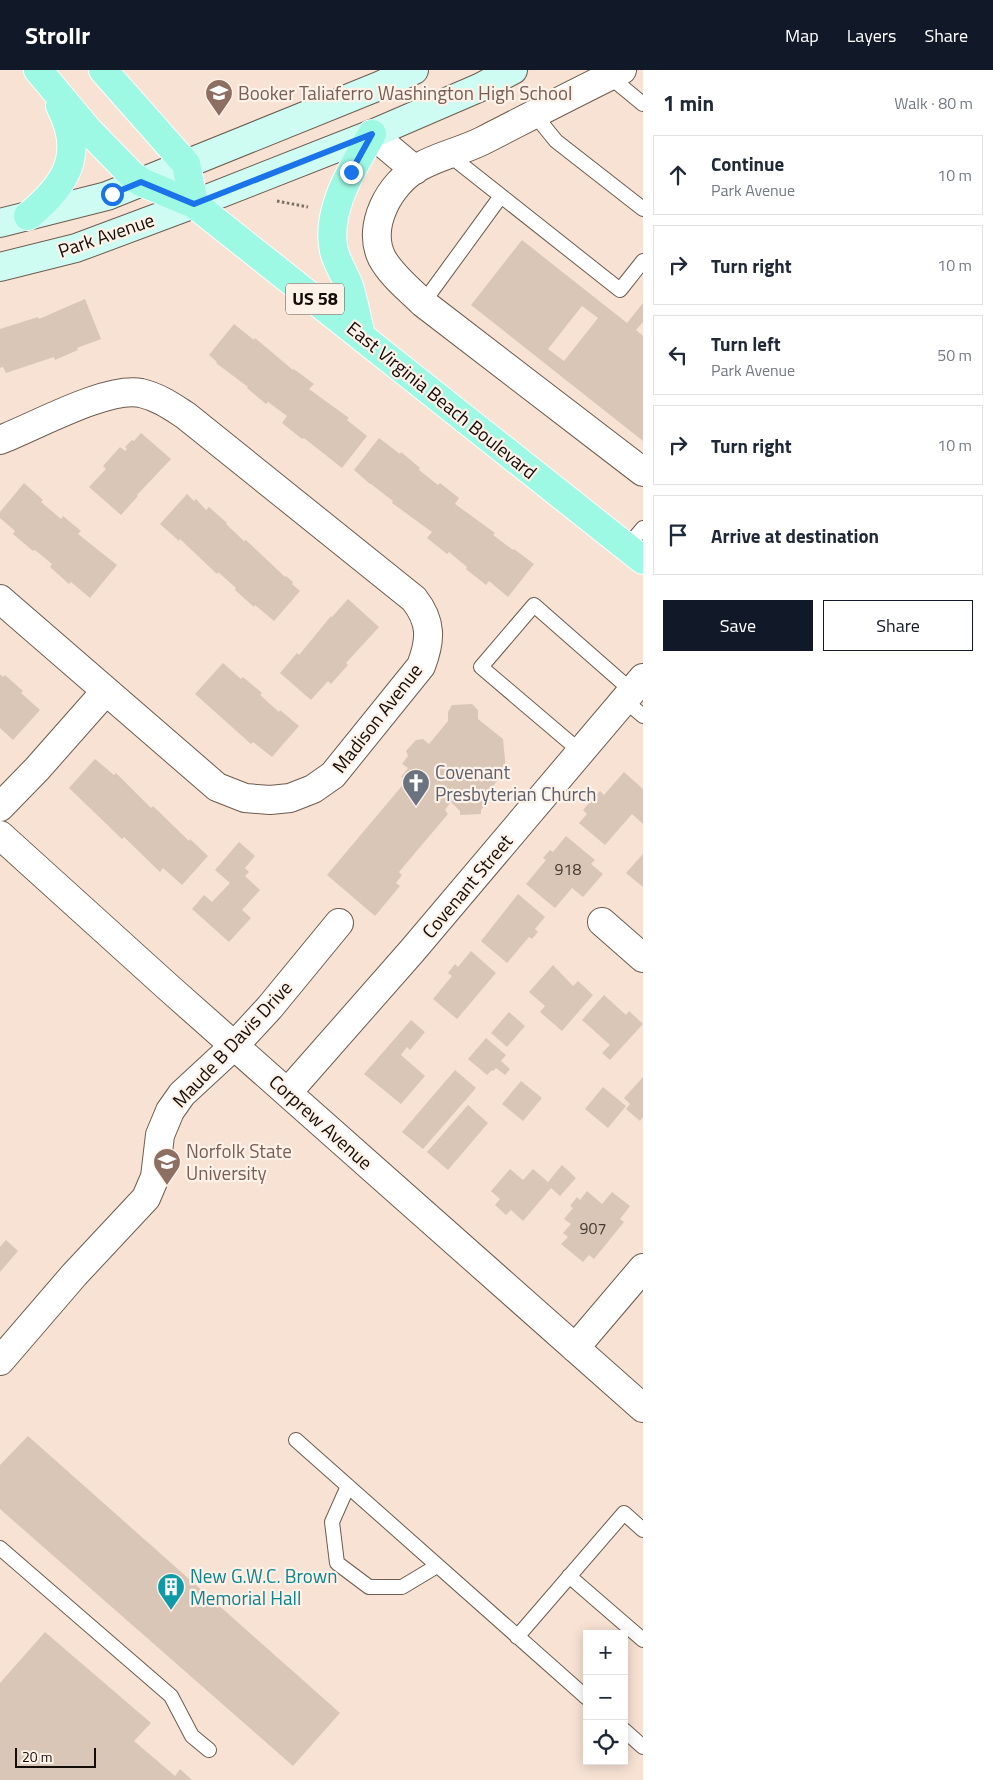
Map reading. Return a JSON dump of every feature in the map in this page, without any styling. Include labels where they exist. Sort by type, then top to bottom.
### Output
[{"type":"main road","points":[[103,70],[186,164],[194,204]]},
{"type":"main road","name":"Park Avenue","points":[[0,223],[108,196],[380,86],[414,70]]},
{"type":"main road","name":"Park Avenue","points":[[0,267],[76,248],[194,204],[372,134],[481,87],[513,70]]},
{"type":"main road","points":[[28,216],[47,201],[57,188],[69,165],[72,144],[69,122],[44,77]]},
{"type":"main road","name":"East Virginia Beach Boulevard","points":[[44,77],[89,131],[141,182],[194,204],[360,335],[638,545]]},
{"type":"main road","points":[[360,335],[349,287],[334,252],[332,229],[335,213],[351,172],[372,134]]},
{"type":"street","points":[[602,78],[479,142],[415,170],[400,182],[384,204],[379,218],[377,237],[382,258],[392,272],[423,303],[643,472]]},
{"type":"street","points":[[372,134],[415,170]]},
{"type":"street","name":"Madison Avenue","points":[[0,440],[88,401],[121,394],[138,393],[158,398],[185,416],[414,599],[421,608],[428,630],[428,648],[421,666],[333,775],[313,789],[290,798],[270,800],[245,798],[217,787],[105,692],[0,599]]},
{"type":"street","points":[[0,807],[37,769],[105,692]]},
{"type":"street","name":"Covenant Street","points":[[288,1092],[412,951],[581,752],[636,696]]},
{"type":"street","name":"Corprew Avenue","points":[[0,834],[169,988],[643,1408]]},
{"type":"street","points":[[602,922],[643,958]]},
{"type":"street","name":"Maude B Davis Drive","points":[[0,1361],[74,1275],[146,1198],[155,1178],[160,1135],[170,1111],[182,1094],[235,1045],[270,1007],[339,923]]},
{"type":"street","points":[[575,1348],[643,1268]]},
{"type":"lane","points":[[602,78],[643,104]]},
{"type":"lane","points":[[534,114],[556,141],[643,209]]},
{"type":"lane","points":[[448,154],[620,290],[643,262]]},
{"type":"lane","points":[[423,303],[501,196]]},
{"type":"lane","points":[[581,752],[481,667],[534,605],[636,696]]},
{"type":"lane","points":[[296,1440],[583,1695]]},
{"type":"lane","points":[[348,1486],[332,1522],[337,1563],[369,1587],[402,1587],[437,1566]]},
{"type":"lane","points":[[517,1637],[624,1513],[643,1530]]},
{"type":"lane","points":[[0,1548],[171,1696],[192,1736],[209,1750]]},
{"type":"lane","points":[[569,1576],[643,1640]]},
{"type":"lane","points":[[628,1733],[643,1746]]},
{"type":"path","points":[[271,200],[316,209]]},
{"type":"building","points":[[522,240],[627,323],[643,303],[643,322],[636,330],[643,336],[643,441],[471,305]],"holes":[[[582,306],[598,318],[564,361],[548,349]]]},
{"type":"building","points":[[85,299],[101,339],[77,348],[78,350],[55,360],[54,357],[6,373],[3,367],[0,368],[0,329],[38,317],[39,319]]},
{"type":"building","points":[[234,324],[314,384],[309,389],[349,418],[347,420],[367,436],[342,468],[282,423],[287,416],[268,402],[266,404],[248,387],[216,363],[209,355]]},
{"type":"building","points":[[141,433],[171,459],[121,515],[89,487],[106,469],[103,466],[120,447],[125,451],[127,449],[125,447]]},
{"type":"building","points":[[379,438],[400,454],[401,452],[438,485],[440,483],[459,498],[455,504],[495,533],[493,535],[534,564],[508,597],[489,581],[486,585],[449,552],[447,554],[427,538],[432,532],[392,503],[393,501],[354,470]]},
{"type":"building","points":[[24,483],[43,500],[41,502],[61,519],[63,516],[81,531],[78,534],[117,565],[90,598],[71,582],[69,584],[50,567],[52,564],[13,534],[15,531],[0,518],[0,512]]},
{"type":"building","points":[[187,494],[194,501],[196,499],[206,510],[209,507],[244,541],[246,540],[285,577],[293,582],[292,584],[300,591],[274,621],[255,605],[254,607],[218,572],[217,574],[180,539],[179,541],[160,524]]},
{"type":"building","points":[[348,599],[379,627],[346,663],[348,665],[331,684],[328,681],[311,700],[280,673],[297,653],[299,655],[331,616]]},
{"type":"building","points":[[223,663],[241,679],[243,677],[262,693],[260,695],[279,712],[280,710],[299,726],[272,757],[253,742],[251,744],[195,694]]},
{"type":"building","points":[[0,674],[3,677],[5,675],[23,691],[21,693],[40,710],[13,740],[0,728]]},
{"type":"building","name":"Covenant Presbyterian Church","points":[[472,704],[478,710],[478,719],[503,739],[506,770],[486,795],[488,796],[485,799],[486,804],[481,810],[481,814],[460,815],[460,811],[451,802],[445,810],[448,814],[399,872],[402,875],[396,883],[400,886],[375,916],[327,875],[406,781],[401,777],[408,768],[402,764],[408,756],[406,751],[416,740],[423,739],[429,744],[448,721],[448,712],[452,705]]},
{"type":"building","points":[[95,759],[114,775],[116,773],[151,808],[153,806],[189,841],[190,839],[208,856],[182,885],[163,868],[160,872],[124,837],[122,839],[69,788]]},
{"type":"building","points":[[624,772],[643,789],[643,824],[632,814],[605,845],[579,823],[587,814],[583,810],[600,791],[604,795]]},
{"type":"building","points":[[566,836],[595,860],[591,864],[603,874],[583,897],[572,888],[555,908],[526,884],[546,860],[543,858],[550,850],[553,852]]},
{"type":"building","points":[[239,842],[255,856],[245,868],[249,872],[245,876],[260,890],[242,910],[251,918],[229,942],[192,909],[204,895],[212,902],[230,883],[215,870]]},
{"type":"building","points":[[643,854],[643,887],[626,873]]},
{"type":"building","points":[[518,894],[545,917],[535,929],[538,932],[532,939],[529,937],[507,963],[481,941]]},
{"type":"building","points":[[471,951],[496,973],[457,1019],[433,999],[452,976],[448,973],[455,964],[458,967]]},
{"type":"building","points":[[553,965],[573,986],[578,981],[593,995],[562,1031],[540,1012],[545,1006],[529,992]]},
{"type":"building","points":[[604,995],[626,1015],[629,1011],[643,1024],[610,1060],[602,1053],[610,1045],[582,1020]]},
{"type":"building","points":[[509,1012],[525,1026],[507,1047],[491,1033]]},
{"type":"building","points":[[411,1020],[425,1032],[410,1050],[407,1047],[401,1055],[425,1076],[401,1104],[364,1074]]},
{"type":"building","points":[[486,1038],[506,1055],[501,1061],[510,1069],[505,1075],[496,1068],[487,1075],[468,1059]]},
{"type":"building","points":[[455,1070],[476,1088],[423,1149],[402,1132]]},
{"type":"building","points":[[643,1077],[643,1117],[640,1121],[626,1109],[630,1104],[624,1098]]},
{"type":"building","points":[[521,1081],[542,1098],[523,1121],[502,1104]]},
{"type":"building","points":[[603,1087],[626,1106],[608,1128],[585,1109]]},
{"type":"building","points":[[468,1105],[488,1123],[448,1170],[427,1152]]},
{"type":"building","points":[[562,1165],[576,1178],[560,1196],[551,1188],[523,1221],[511,1210],[506,1215],[495,1205],[500,1199],[491,1191],[510,1169],[523,1180],[533,1169],[548,1182]]},
{"type":"building","points":[[587,1191],[602,1204],[612,1192],[630,1206],[620,1219],[624,1222],[594,1259],[589,1255],[583,1262],[561,1244],[568,1237],[563,1233],[571,1224],[564,1219],[573,1208],[570,1206],[577,1197],[580,1200]]},
{"type":"building","points":[[6,1240],[18,1251],[0,1272],[0,1247]]},
{"type":"building","name":"New G.W.C. Brown Memorial Hall","points":[[28,1436],[340,1713],[293,1766],[0,1509],[0,1465]]},
{"type":"building","points":[[45,1632],[151,1723],[134,1741],[175,1776],[180,1769],[192,1780],[0,1780],[0,1683]]},
{"type":"place","name":"Booker Taliaferro Washington High School","points":[[219,117]]},
{"type":"place","name":"Covenant Presbyterian Church","points":[[416,807]]},
{"type":"place","name":"Norfolk State University","points":[[167,1186]]},
{"type":"place","name":"New G.W.C. Brown Memorial Hall","points":[[171,1611]]},
{"type":"route","points":[[112,194],[141,182],[194,204],[372,134],[351,172]]}]
